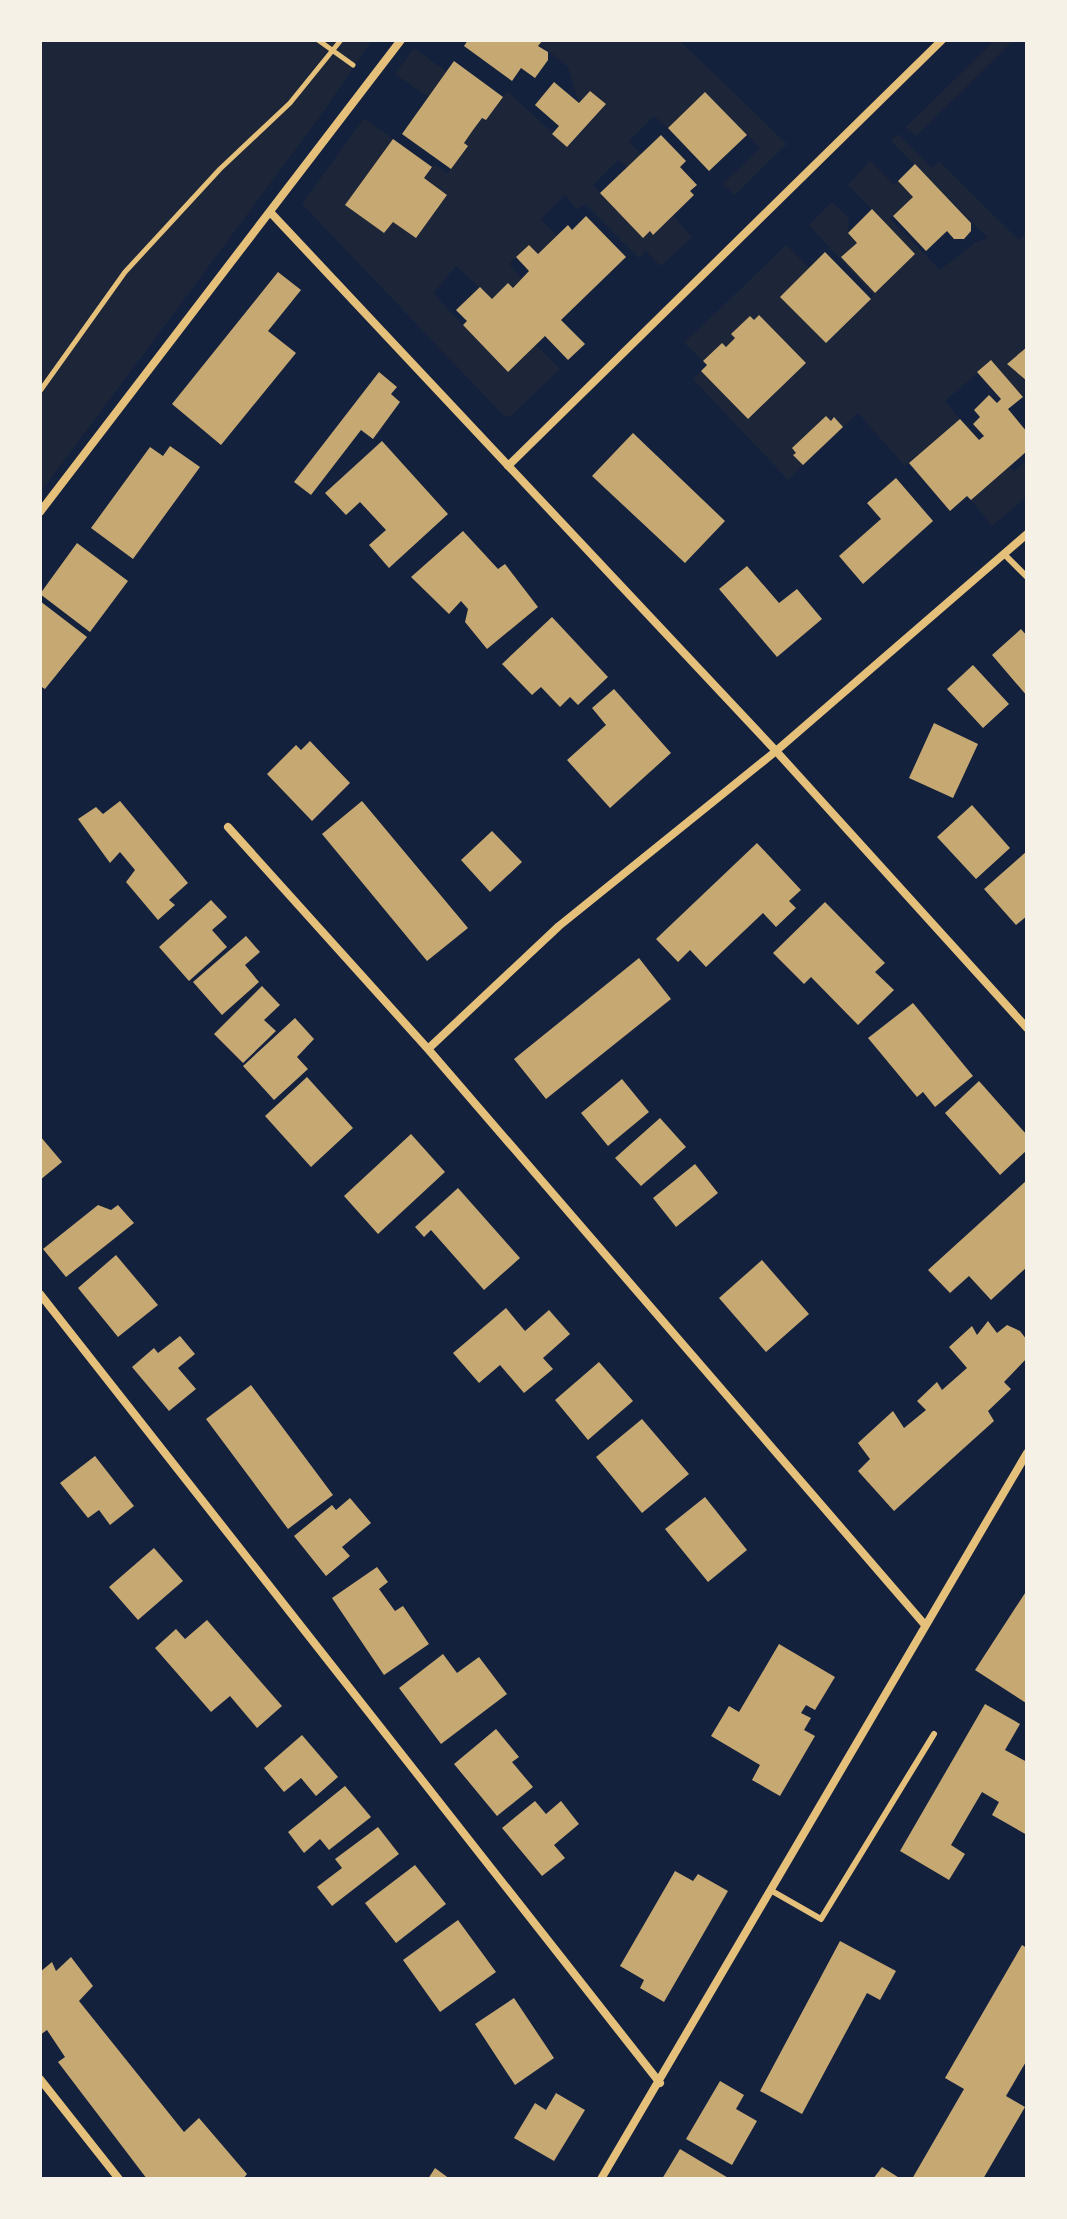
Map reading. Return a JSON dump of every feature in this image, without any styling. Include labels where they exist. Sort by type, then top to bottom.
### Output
[{"type":"street","points":[[40,512],[401,40]]},
{"type":"street","points":[[508,466],[942,40]]},
{"type":"street","points":[[271,213],[776,751],[1027,1028]]},
{"type":"street","points":[[428,1049],[559,926],[776,751],[1027,534]]},
{"type":"street","points":[[228,827],[428,1049],[925,1625]]},
{"type":"street","points":[[40,1294],[660,2083]]},
{"type":"street","points":[[601,2179],[1027,1453]]},
{"type":"street","points":[[40,2079],[119,2179]]},
{"type":"lane","points":[[1004,554],[1027,577]]},
{"type":"lane","points":[[772,1891],[821,1919],[934,1734]]},
{"type":"path","points":[[318,40],[374,79]]},
{"type":"path","points":[[40,391],[125,272],[220,169],[290,103],[341,40]]},
{"type":"shaded area","points":[[40,40],[372,40],[319,118],[40,493]]},
{"type":"shaded area","points":[[543,40],[679,40],[787,144],[735,195],[723,184],[760,148],[705,92],[668,128],[654,116],[629,141],[641,155],[627,168],[618,160],[593,185],[643,237],[650,231],[653,235],[673,216],[692,237],[661,266],[646,251],[639,258],[585,204],[577,210],[565,195],[541,219],[557,236],[538,254],[529,245],[509,264],[522,278],[513,288],[508,284],[492,299],[456,266],[433,293],[507,372],[536,345],[560,369],[512,415],[505,417],[302,204],[364,118],[393,139],[346,205],[384,233],[393,222],[416,238],[447,196],[424,178],[434,164],[448,173],[467,146],[464,143],[507,91],[568,147],[606,104],[590,91],[579,103],[568,67],[540,44]]},
{"type":"shaded area","points":[[995,40],[1014,40],[916,136],[906,127]]},
{"type":"shaded area","points":[[414,48],[447,72],[428,97],[395,74]]},
{"type":"shaded area","points":[[898,134],[932,168],[939,161],[1019,240],[1027,232],[1027,347],[1007,365],[1027,381],[1027,401],[991,361],[945,401],[960,419],[905,466],[858,413],[843,427],[834,418],[831,421],[826,416],[792,448],[796,453],[794,456],[803,465],[788,480],[693,379],[701,371],[749,419],[806,363],[759,315],[754,320],[750,316],[732,334],[735,338],[726,347],[722,344],[703,361],[684,343],[786,245],[809,268],[781,297],[827,343],[874,296],[809,225],[832,202],[849,218],[848,233],[857,243],[842,257],[876,292],[915,254],[848,185],[870,161],[894,185],[898,181],[913,197],[890,219],[940,270],[976,242],[988,238],[891,141]]},
{"type":"shaded area","points":[[1027,460],[1027,497],[992,526],[971,500],[1010,466],[1014,471]]},
{"type":"building","points":[[468,40],[543,40],[538,46],[548,52],[548,60],[535,78],[521,68],[512,81],[464,46]]},
{"type":"building","points":[[454,61],[503,97],[486,120],[482,118],[473,130],[464,143],[468,146],[451,169],[402,134]]},
{"type":"building","points":[[554,82],[579,103],[590,91],[606,104],[567,147],[552,134],[559,126],[535,105]]},
{"type":"building","points":[[705,92],[747,135],[709,171],[668,128]]},
{"type":"building","points":[[661,135],[686,161],[680,167],[697,185],[690,191],[694,195],[653,235],[650,231],[643,238],[600,193]]},
{"type":"building","points":[[393,139],[432,167],[424,178],[447,195],[416,238],[393,222],[384,233],[345,205]]},
{"type":"building","points":[[915,164],[971,223],[971,231],[964,239],[954,239],[947,231],[926,251],[893,216],[913,197],[898,181]]},
{"type":"building","points":[[872,209],[915,254],[875,293],[841,257],[857,243],[848,233]]},
{"type":"building","points":[[586,216],[626,257],[561,320],[585,344],[568,360],[545,336],[508,372],[463,325],[467,321],[456,310],[480,287],[492,299],[508,283],[513,288],[529,271],[516,257],[529,245],[538,254],[568,225],[572,230]]},
{"type":"building","points":[[825,252],[871,299],[826,343],[780,297]]},
{"type":"building","points":[[278,272],[301,290],[268,331],[296,353],[221,445],[172,404]]},
{"type":"building","points":[[759,315],[806,363],[748,419],[701,371],[707,365],[703,361],[722,343],[726,347],[735,338],[731,334],[750,316],[754,320]]},
{"type":"building","points":[[1027,347],[1027,381],[1007,364]]},
{"type":"building","points":[[991,360],[1023,397],[1008,409],[1027,432],[1027,451],[971,500],[967,496],[950,511],[909,463],[960,419],[979,440],[984,436],[973,424],[980,417],[974,410],[989,395],[997,403],[1001,399],[977,372]]},
{"type":"building","points":[[379,372],[397,387],[391,394],[400,402],[373,439],[361,430],[311,495],[294,482]]},
{"type":"building","points":[[826,416],[831,421],[834,417],[843,427],[803,465],[793,455],[796,453],[792,448]]},
{"type":"building","points":[[633,433],[725,521],[685,563],[592,476]]},
{"type":"building","points":[[382,441],[448,514],[389,568],[369,545],[386,530],[360,502],[346,515],[325,493]]},
{"type":"building","points":[[170,446],[200,467],[133,559],[91,528],[150,447],[163,456]]},
{"type":"building","points":[[896,478],[933,521],[863,584],[839,556],[881,519],[867,503]]},
{"type":"building","points":[[463,531],[498,569],[505,564],[538,607],[487,649],[465,622],[468,609],[461,601],[449,614],[411,577]]},
{"type":"building","points":[[77,543],[128,581],[90,632],[40,594]]},
{"type":"building","points":[[747,566],[779,603],[797,589],[822,619],[777,657],[719,589]]},
{"type":"building","points":[[40,601],[87,637],[45,689],[40,686]]},
{"type":"building","points":[[552,617],[608,677],[578,705],[570,697],[560,707],[541,687],[532,695],[502,664]]},
{"type":"building","points":[[1021,629],[1027,636],[1027,696],[992,655]]},
{"type":"building","points":[[973,665],[1009,704],[983,728],[947,689]]},
{"type":"building","points":[[614,689],[671,753],[610,808],[567,760],[606,725],[592,708]]},
{"type":"building","points":[[934,723],[978,744],[953,798],[909,778]]},
{"type":"building","points":[[310,741],[350,783],[312,821],[267,774],[296,745],[301,750]]},
{"type":"building","points":[[120,801],[188,883],[169,900],[175,905],[158,920],[126,882],[135,870],[120,852],[110,863],[78,819],[96,807],[103,814]]},
{"type":"building","points":[[362,801],[468,928],[427,961],[322,834]]},
{"type":"building","points":[[972,805],[1010,848],[976,879],[937,837]]},
{"type":"building","points":[[492,831],[522,862],[490,892],[461,860]]},
{"type":"building","points":[[757,843],[801,890],[789,901],[796,908],[776,927],[763,913],[706,967],[690,950],[678,962],[656,939]]},
{"type":"building","points":[[1027,851],[1027,916],[1016,925],[984,889]]},
{"type":"building","points":[[211,900],[227,917],[212,930],[227,947],[189,981],[159,947]]},
{"type":"building","points":[[825,902],[885,963],[875,972],[894,990],[858,1025],[811,977],[804,984],[773,953]]},
{"type":"building","points":[[246,936],[260,952],[245,965],[259,982],[222,1015],[193,982]]},
{"type":"building","points":[[639,958],[671,999],[546,1099],[514,1059]]},
{"type":"building","points":[[262,986],[280,1005],[264,1020],[276,1031],[243,1063],[214,1034]]},
{"type":"building","points":[[913,1003],[973,1076],[935,1107],[923,1092],[917,1097],[868,1038]]},
{"type":"building","points":[[295,1018],[314,1039],[297,1057],[308,1069],[274,1100],[243,1066]]},
{"type":"building","points":[[307,1077],[353,1128],[311,1167],[265,1116]]},
{"type":"building","points":[[622,1079],[649,1112],[608,1146],[581,1113]]},
{"type":"building","points":[[979,1081],[1027,1135],[1027,1150],[1000,1175],[945,1113]]},
{"type":"building","points":[[660,1118],[686,1147],[641,1186],[615,1158]]},
{"type":"building","points":[[411,1134],[445,1172],[378,1234],[344,1196]]},
{"type":"building","points":[[40,1136],[62,1162],[40,1180]]},
{"type":"building","points":[[695,1164],[718,1193],[676,1227],[653,1198]]},
{"type":"building","points":[[1027,1180],[1027,1267],[991,1300],[969,1276],[950,1293],[928,1270]]},
{"type":"building","points":[[458,1188],[520,1258],[484,1290],[431,1230],[424,1237],[415,1227]]},
{"type":"building","points":[[98,1205],[111,1210],[118,1205],[134,1223],[66,1277],[43,1249]]},
{"type":"building","points":[[116,1255],[158,1305],[118,1337],[78,1288]]},
{"type":"building","points":[[762,1260],[809,1314],[766,1352],[719,1298]]},
{"type":"building","points":[[506,1308],[525,1331],[549,1310],[570,1334],[543,1358],[553,1369],[524,1393],[500,1365],[479,1383],[453,1353]]},
{"type":"building","points":[[988,1321],[997,1333],[1007,1325],[1020,1331],[1027,1340],[1027,1358],[1004,1382],[1011,1389],[988,1411],[994,1421],[894,1511],[858,1471],[870,1459],[858,1443],[893,1411],[904,1428],[926,1410],[917,1401],[937,1382],[942,1390],[967,1368],[949,1347],[972,1326],[977,1335]]},
{"type":"building","points":[[180,1336],[195,1354],[178,1368],[196,1389],[169,1411],[132,1367],[154,1348],[158,1353]]},
{"type":"building","points":[[599,1362],[633,1401],[588,1440],[555,1400]]},
{"type":"building","points":[[251,1385],[333,1495],[288,1529],[206,1419]]},
{"type":"building","points":[[642,1419],[689,1474],[642,1513],[596,1457]]},
{"type":"building","points":[[95,1456],[134,1506],[110,1525],[99,1510],[88,1518],[60,1483]]},
{"type":"building","points":[[705,1497],[747,1550],[708,1582],[665,1529]]},
{"type":"building","points":[[350,1498],[371,1523],[342,1547],[350,1556],[326,1576],[294,1536],[332,1505],[336,1510]]},
{"type":"building","points":[[154,1548],[183,1581],[138,1620],[109,1587]]},
{"type":"building","points":[[377,1567],[388,1582],[379,1589],[395,1611],[403,1606],[429,1644],[384,1675],[332,1598]]},
{"type":"building","points":[[1027,1590],[1027,1701],[1026,1703],[975,1670]]},
{"type":"building","points":[[207,1620],[282,1706],[257,1728],[230,1696],[211,1712],[155,1648],[176,1629],[185,1639]]},
{"type":"building","points":[[779,1644],[835,1677],[815,1710],[806,1705],[801,1713],[811,1718],[804,1730],[815,1736],[780,1796],[752,1780],[760,1765],[711,1736],[729,1706],[739,1712]]},
{"type":"building","points":[[443,1654],[457,1673],[479,1657],[507,1694],[441,1744],[399,1688]]},
{"type":"building","points":[[985,1704],[1020,1724],[1005,1750],[1027,1762],[1027,1835],[992,1815],[999,1802],[982,1792],[951,1845],[965,1854],[949,1880],[900,1851]]},
{"type":"building","points":[[496,1729],[519,1757],[512,1762],[533,1787],[497,1816],[454,1764]]},
{"type":"building","points":[[302,1735],[338,1777],[316,1796],[301,1778],[284,1792],[264,1768]]},
{"type":"building","points":[[345,1786],[371,1817],[329,1850],[320,1839],[304,1853],[288,1832]]},
{"type":"building","points":[[535,1801],[546,1814],[561,1801],[579,1824],[554,1845],[565,1858],[542,1876],[502,1828]]},
{"type":"building","points":[[378,1827],[399,1854],[332,1906],[317,1887],[342,1868],[335,1859]]},
{"type":"building","points":[[415,1865],[446,1904],[396,1943],[365,1903]]},
{"type":"building","points":[[675,1871],[693,1881],[698,1874],[728,1891],[664,2002],[640,1988],[644,1980],[620,1966]]},
{"type":"building","points":[[458,1920],[496,1972],[440,2012],[403,1960]]},
{"type":"building","points":[[840,1941],[896,1971],[880,2000],[867,1993],[802,2114],[760,2091]]},
{"type":"building","points":[[1022,1945],[1027,1948],[1027,2060],[1006,2096],[1025,2107],[983,2179],[912,2179],[964,2089],[945,2078]]},
{"type":"building","points":[[71,1957],[93,1986],[79,2001],[184,2132],[199,2118],[247,2174],[243,2179],[147,2179],[58,2062],[65,2057],[47,2030],[40,2035],[40,1972],[52,1962],[56,1971]]},
{"type":"building","points":[[514,1998],[554,2058],[515,2085],[475,2024]]},
{"type":"building","points":[[720,2081],[744,2095],[736,2109],[757,2121],[732,2165],[686,2139]]},
{"type":"building","points":[[556,2093],[585,2110],[554,2161],[514,2138],[535,2103],[546,2110]]},
{"type":"building","points":[[680,2149],[730,2179],[662,2179]]},
{"type":"building","points":[[882,2167],[901,2179],[873,2179]]},
{"type":"building","points":[[435,2168],[450,2179],[428,2179]]}]
